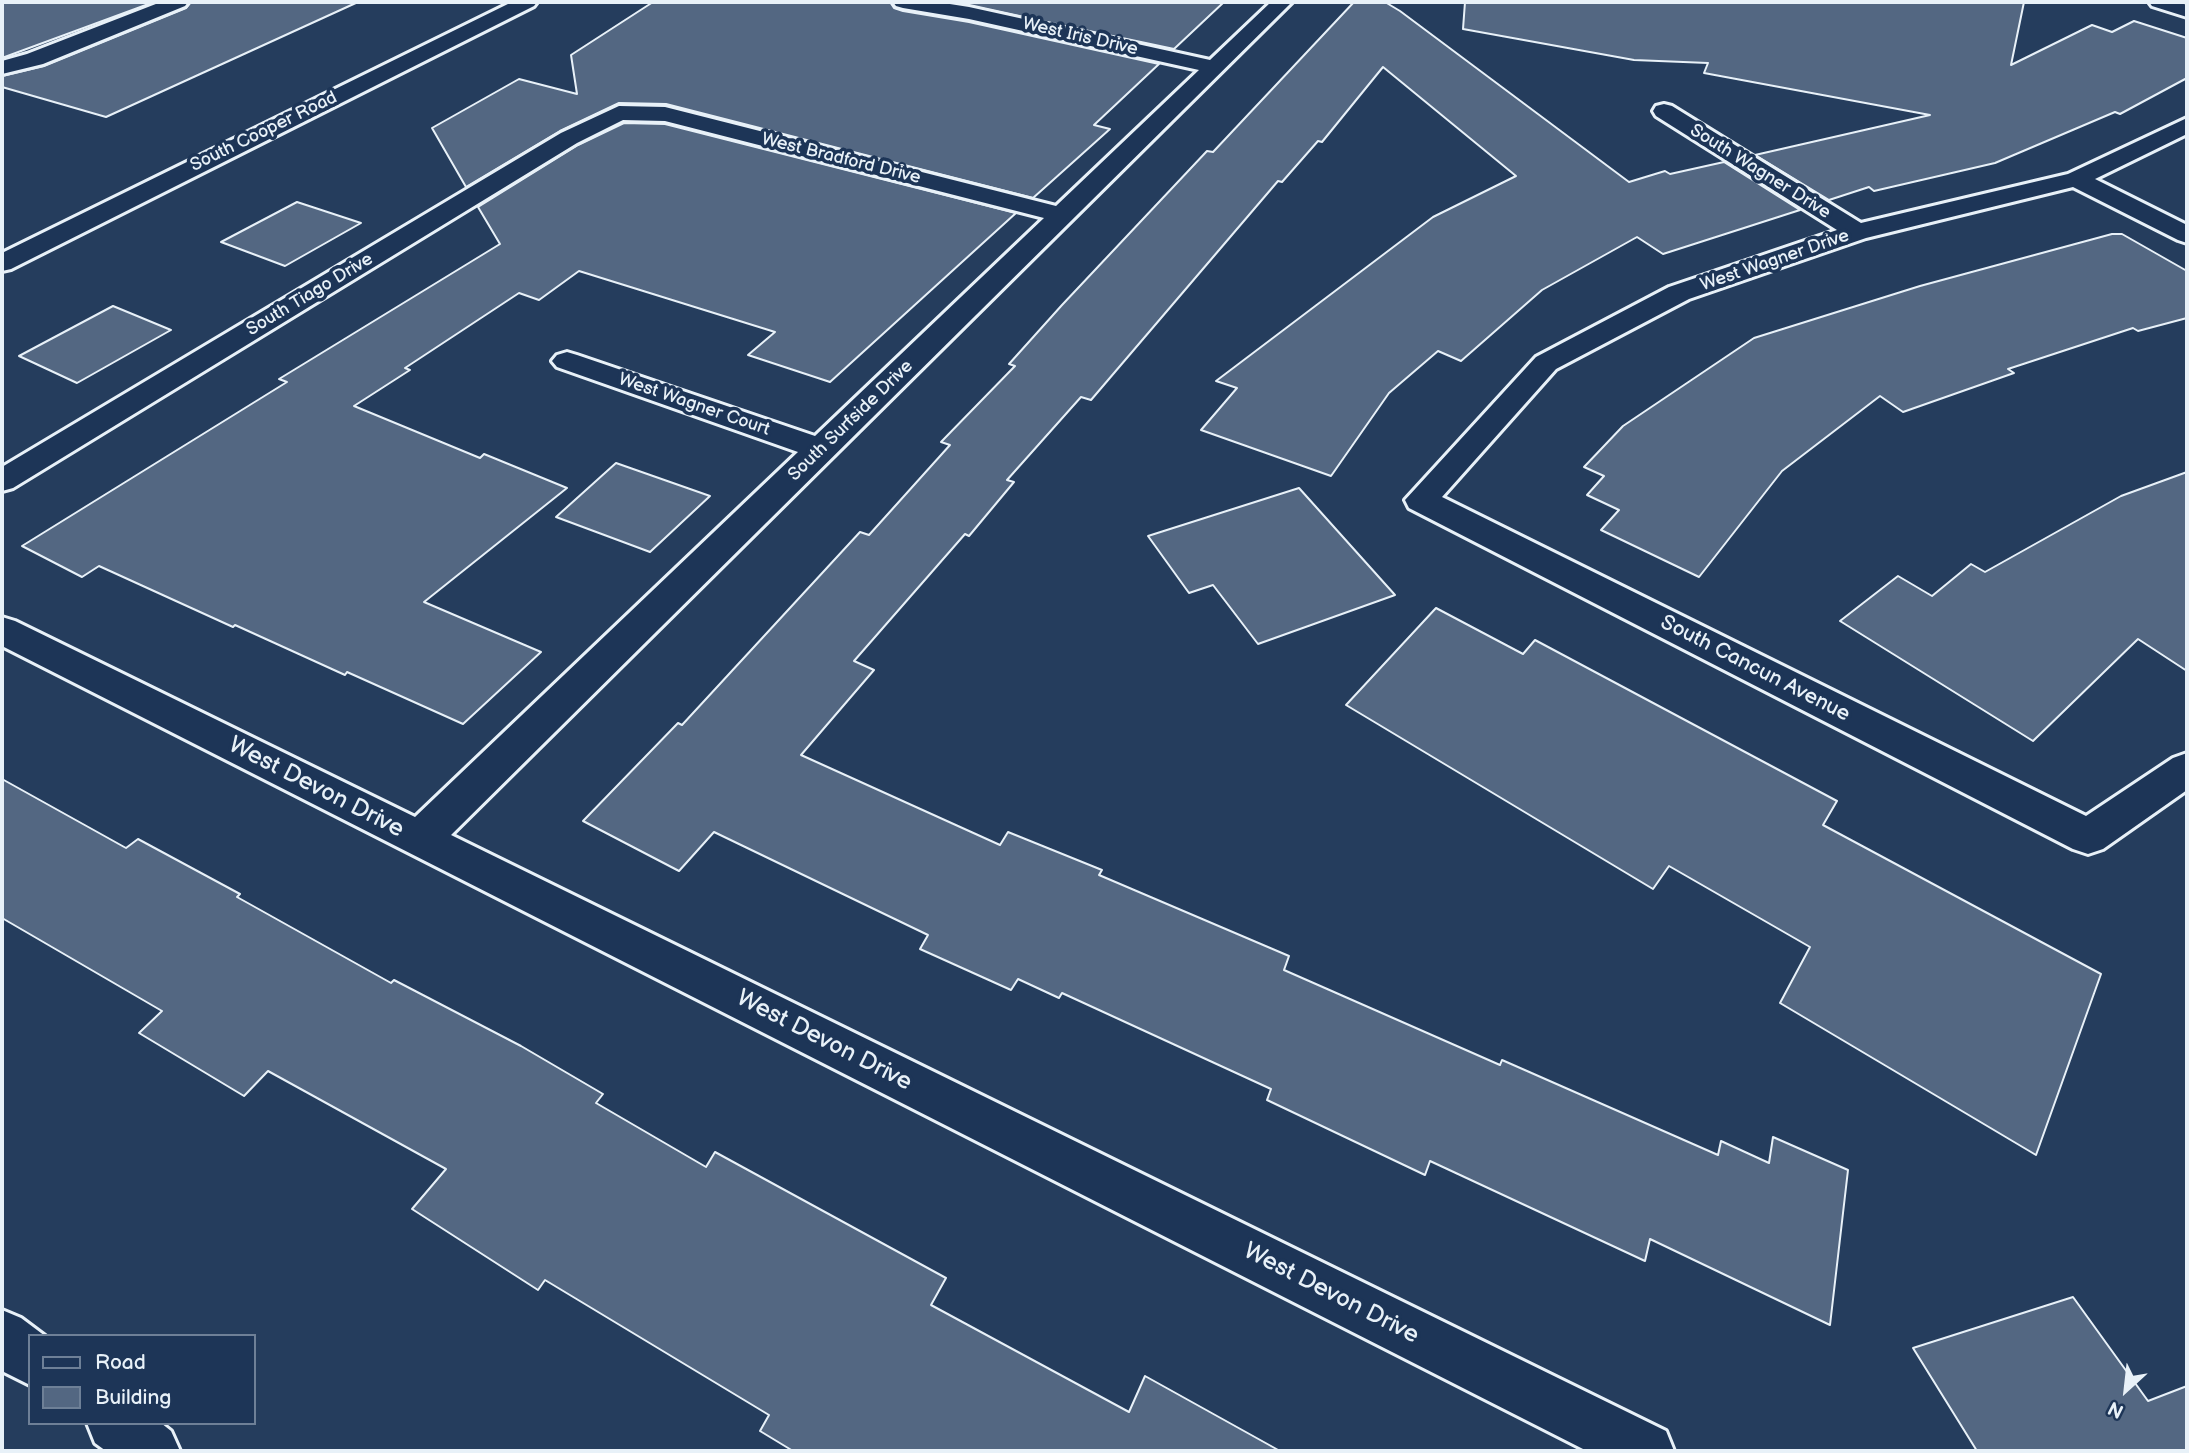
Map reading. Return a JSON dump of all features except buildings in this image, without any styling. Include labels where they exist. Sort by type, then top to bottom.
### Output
[{"type":"street","points":[[2,68],[35,59],[177,2]]},
{"type":"street","name":"South Cooper Road","points":[[2,263],[527,2]]},
{"type":"street","name":"West Iris Drive","points":[[903,2],[969,13],[1215,67]]},
{"type":"street","name":"South Surfside Drive","points":[[419,839],[1282,2]]},
{"type":"street","points":[[2159,2],[2187,11]]},
{"type":"street","name":"South Wagner Drive","points":[[1664,111],[1857,232]]},
{"type":"street","name":"West Bradford Drive","points":[[620,113],[665,114],[1062,215]]},
{"type":"street","name":"South Tiago Drive","points":[[2,481],[569,138],[620,113]]},
{"type":"street","name":"West Wagner Drive","points":[[1422,500],[1546,363],[1679,293],[1857,232],[2076,179],[2187,125]]},
{"type":"street","points":[[2076,179],[2187,235]]},
{"type":"street","name":"West Wagner Court","points":[[567,361],[822,449]]},
{"type":"street","name":"South Cancun Avenue","points":[[1422,500],[2088,837],[2187,769]]},
{"type":"street","name":"West Devon Drive","points":[[2,630],[1646,1451]]},
{"type":"street","points":[[2,1337],[28,1356]]},
{"type":"street","points":[[118,1425],[152,1451]]}]
